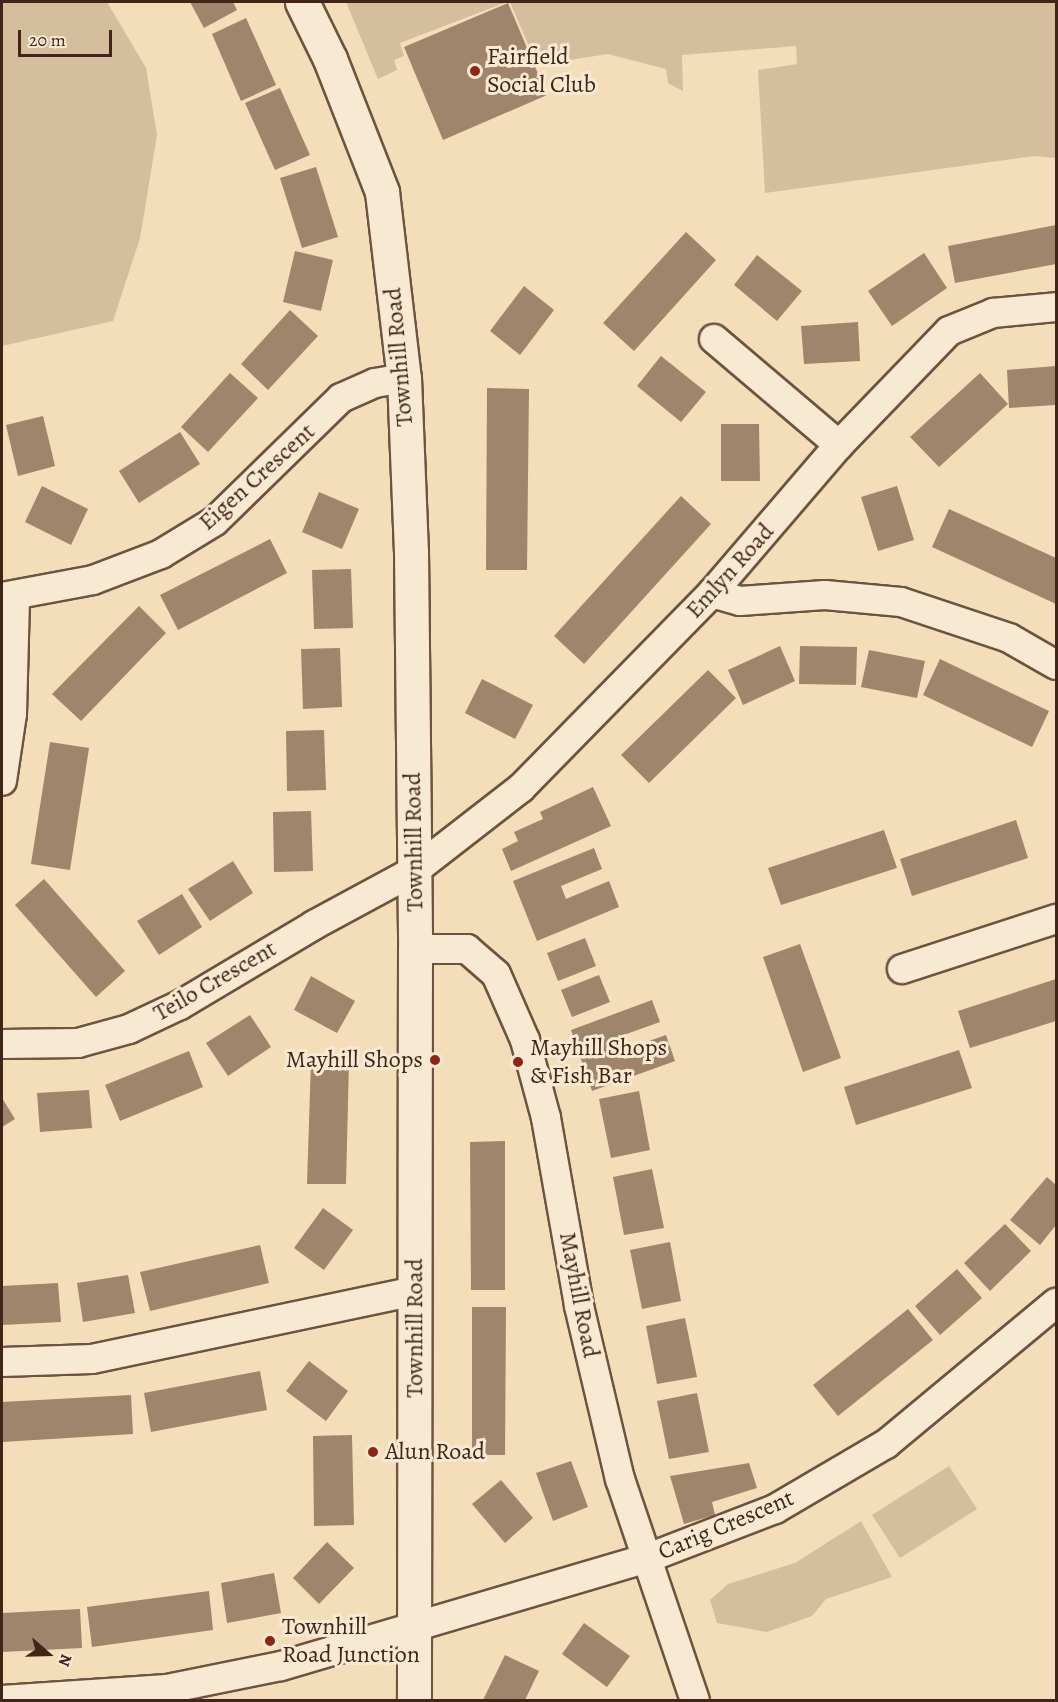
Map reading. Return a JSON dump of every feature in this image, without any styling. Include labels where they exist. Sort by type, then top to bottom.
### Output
[{"type":"street","name":"Townhill Road","points":[[302,2],[330,59],[382,192],[404,378],[411,551],[416,949],[414,1701]]},
{"type":"street","name":"Emlyn Road","points":[[414,871],[521,788],[712,593],[839,445],[949,331],[993,313],[1056,307]]},
{"type":"street","points":[[714,339],[839,445]]},
{"type":"street","name":"Eigen Crescent","points":[[8,597],[93,580],[160,554],[215,521],[341,398],[375,383],[404,378]]},
{"type":"street","points":[[712,593],[740,601],[825,595],[901,602],[1009,638],[1056,664]]},
{"type":"street","points":[[2,781],[12,714],[8,597]]},
{"type":"street","name":"Teilo Crescent","points":[[2,1044],[78,1043],[129,1029],[180,1005],[314,925],[414,871]]},
{"type":"street","points":[[902,969],[1056,919]]},
{"type":"street","name":"Mayhill Road","points":[[416,949],[467,949],[496,974],[525,1040],[546,1118],[582,1317],[620,1479],[695,1701]]},
{"type":"street","points":[[2,1362],[92,1359],[415,1291]]},
{"type":"street","name":"Carig Crescent","points":[[2,1700],[167,1689],[281,1666],[648,1558],[775,1509],[886,1444],[1056,1303]]},
{"type":"shaded area","points":[[2,2],[107,2],[146,68],[157,135],[140,238],[113,321],[2,346]]},
{"type":"shaded area","points":[[346,2],[507,2],[400,43],[404,56],[394,60],[397,70],[378,79]]},
{"type":"shaded area","points":[[510,2],[1056,2],[1056,158],[1034,156],[765,193],[758,70],[797,64],[796,46],[682,55],[683,91],[668,83],[666,69],[608,54],[537,65]]},
{"type":"shaded area","points":[[949,1466],[977,1509],[900,1558],[872,1515]]},
{"type":"shaded area","points":[[861,1521],[892,1577],[826,1599],[812,1616],[767,1632],[717,1623],[710,1600],[728,1584],[795,1563]]},
{"type":"building","points":[[190,2],[233,2],[237,10],[204,28]]},
{"type":"building","name":"Fairfield Social Club","points":[[508,3],[547,95],[443,140],[404,47]]},
{"type":"building","points":[[246,18],[276,85],[241,101],[212,34]]},
{"type":"building","points":[[280,88],[310,155],[275,170],[245,103]]},
{"type":"building","points":[[316,167],[338,237],[302,248],[280,178]]},
{"type":"building","points":[[1056,225],[1056,264],[955,283],[948,246]]},
{"type":"building","points":[[686,232],[716,260],[634,351],[603,323]]},
{"type":"building","points":[[295,251],[333,260],[321,311],[283,302]]},
{"type":"building","points":[[924,253],[947,288],[892,326],[868,291]]},
{"type":"building","points":[[757,255],[802,291],[777,321],[734,285]]},
{"type":"building","points":[[524,286],[554,310],[520,355],[490,331]]},
{"type":"building","points":[[290,310],[318,336],[268,390],[241,364]]},
{"type":"building","points":[[858,322],[860,361],[804,364],[801,326]]},
{"type":"building","points":[[661,356],[706,392],[681,422],[637,386]]},
{"type":"building","points":[[1056,366],[1056,405],[1009,408],[1007,370]]},
{"type":"building","points":[[230,373],[258,398],[208,452],[181,427]]},
{"type":"building","points":[[980,373],[1008,404],[939,467],[910,437]]},
{"type":"building","points":[[487,388],[529,389],[527,570],[486,570]]},
{"type":"building","points":[[43,416],[55,466],[18,476],[6,425]]},
{"type":"building","points":[[721,424],[759,424],[760,481],[721,481]]},
{"type":"building","points":[[180,432],[200,464],[139,503],[119,471]]},
{"type":"building","points":[[42,486],[88,509],[71,545],[25,522]]},
{"type":"building","points":[[897,486],[914,540],[878,551],[861,497]]},
{"type":"building","points":[[319,492],[359,509],[342,549],[302,532]]},
{"type":"building","points":[[681,496],[711,524],[584,664],[554,636]]},
{"type":"building","points":[[949,509],[1056,558],[1056,604],[932,547]]},
{"type":"building","points":[[270,539],[287,573],[178,630],[160,595]]},
{"type":"building","points":[[351,569],[353,628],[314,629],[312,570]]},
{"type":"building","points":[[139,606],[166,633],[81,721],[52,694]]},
{"type":"building","points":[[780,646],[795,681],[743,705],[728,670]]},
{"type":"building","points":[[800,646],[857,647],[856,685],[799,684]]},
{"type":"building","points":[[340,648],[342,707],[303,709],[301,649]]},
{"type":"building","points":[[869,650],[925,661],[917,698],[861,687]]},
{"type":"building","points":[[940,659],[1049,711],[1032,747],[923,695]]},
{"type":"building","points":[[708,670],[736,698],[649,783],[621,755]]},
{"type":"building","points":[[482,679],[533,705],[515,739],[465,713]]},
{"type":"building","points":[[324,730],[326,790],[287,791],[286,731]]},
{"type":"building","points":[[50,742],[89,748],[70,870],[31,864]]},
{"type":"building","points":[[593,787],[611,826],[511,871],[502,849],[518,841],[514,832],[543,819],[540,812]]},
{"type":"building","points":[[311,811],[313,871],[274,872],[273,812]]},
{"type":"building","points":[[1016,820],[1028,858],[912,896],[900,859]]},
{"type":"building","points":[[884,830],[897,868],[781,905],[768,868]]},
{"type":"building","points":[[594,848],[602,869],[561,886],[566,899],[609,881],[619,907],[537,941],[513,881]]},
{"type":"building","points":[[233,861],[253,893],[210,921],[188,889]]},
{"type":"building","points":[[44,879],[125,971],[96,997],[15,905]]},
{"type":"building","points":[[182,894],[202,927],[159,955],[137,921]]},
{"type":"building","points":[[585,938],[596,966],[558,981],[547,953]]},
{"type":"building","points":[[800,944],[841,1058],[803,1072],[763,957]]},
{"type":"building","points":[[599,975],[610,1002],[572,1017],[561,990]]},
{"type":"building","points":[[311,976],[355,1001],[337,1033],[294,1010]]},
{"type":"building","points":[[1056,979],[1056,1021],[970,1048],[958,1011]]},
{"type":"building","points":[[652,1000],[660,1022],[618,1037],[623,1050],[666,1035],[675,1061],[592,1091],[571,1030]]},
{"type":"building","points":[[250,1015],[271,1047],[228,1076],[206,1043]]},
{"type":"building","points":[[959,1050],[972,1088],[856,1125],[844,1087]]},
{"type":"building","points":[[189,1051],[203,1087],[120,1121],[105,1085]]},
{"type":"building","points":[[311,1061],[349,1062],[346,1184],[307,1184]]},
{"type":"building","points":[[89,1090],[92,1128],[40,1132],[37,1093]]},
{"type":"building","points":[[639,1091],[650,1150],[611,1158],[599,1099]]},
{"type":"building","points":[[2,1098],[15,1119],[2,1127]]},
{"type":"building","points":[[505,1141],[505,1290],[471,1290],[470,1142]]},
{"type":"building","points":[[652,1169],[664,1228],[624,1235],[613,1177]]},
{"type":"building","points":[[1047,1177],[1056,1185],[1056,1225],[1040,1245],[1010,1220]]},
{"type":"building","points":[[323,1208],[353,1230],[324,1270],[294,1248]]},
{"type":"building","points":[[1005,1224],[1031,1251],[990,1291],[964,1263]]},
{"type":"building","points":[[670,1242],[681,1301],[642,1309],[630,1250]]},
{"type":"building","points":[[260,1245],[269,1283],[150,1311],[140,1272]]},
{"type":"building","points":[[957,1269],[982,1298],[940,1335],[915,1306]]},
{"type":"building","points":[[128,1275],[135,1313],[83,1322],[77,1283]]},
{"type":"building","points":[[58,1283],[61,1322],[2,1325],[2,1286]]},
{"type":"building","points":[[472,1307],[506,1307],[505,1455],[472,1455]]},
{"type":"building","points":[[908,1309],[933,1340],[838,1416],[813,1385]]},
{"type":"building","points":[[685,1318],[697,1377],[657,1384],[646,1326]]},
{"type":"building","points":[[309,1361],[348,1391],[326,1421],[286,1391]]},
{"type":"building","points":[[260,1371],[267,1410],[151,1432],[144,1393]]},
{"type":"building","points":[[697,1393],[709,1452],[669,1459],[657,1401]]},
{"type":"building","points":[[131,1395],[133,1434],[2,1442],[2,1402]]},
{"type":"building","points":[[352,1435],[354,1525],[314,1526],[313,1436]]},
{"type":"building","points":[[571,1461],[588,1507],[553,1521],[536,1473]]},
{"type":"building","points":[[749,1463],[757,1488],[712,1502],[715,1515],[684,1524],[670,1476]]},
{"type":"building","points":[[501,1480],[533,1518],[505,1543],[472,1504]]},
{"type":"building","points":[[327,1542],[354,1568],[319,1604],[293,1578]]},
{"type":"building","points":[[274,1573],[281,1613],[227,1623],[221,1583]]},
{"type":"building","points":[[209,1591],[213,1630],[92,1647],[87,1607]]},
{"type":"building","points":[[80,1609],[82,1648],[2,1652],[2,1613]]},
{"type":"building","points":[[584,1623],[630,1656],[607,1687],[562,1654]]},
{"type":"building","points":[[505,1655],[539,1671],[525,1700],[483,1700]]},
{"type":"place","name":"Fairfield Social Club","points":[[475,71]]},
{"type":"place","name":"Mayhill Shops","points":[[435,1060]]},
{"type":"place","name":"Mayhill Shops & Fish Bar","points":[[518,1062]]},
{"type":"place","name":"Alun Road","points":[[373,1452]]},
{"type":"place","name":"Townhill Road Junction","points":[[270,1641]]}]
